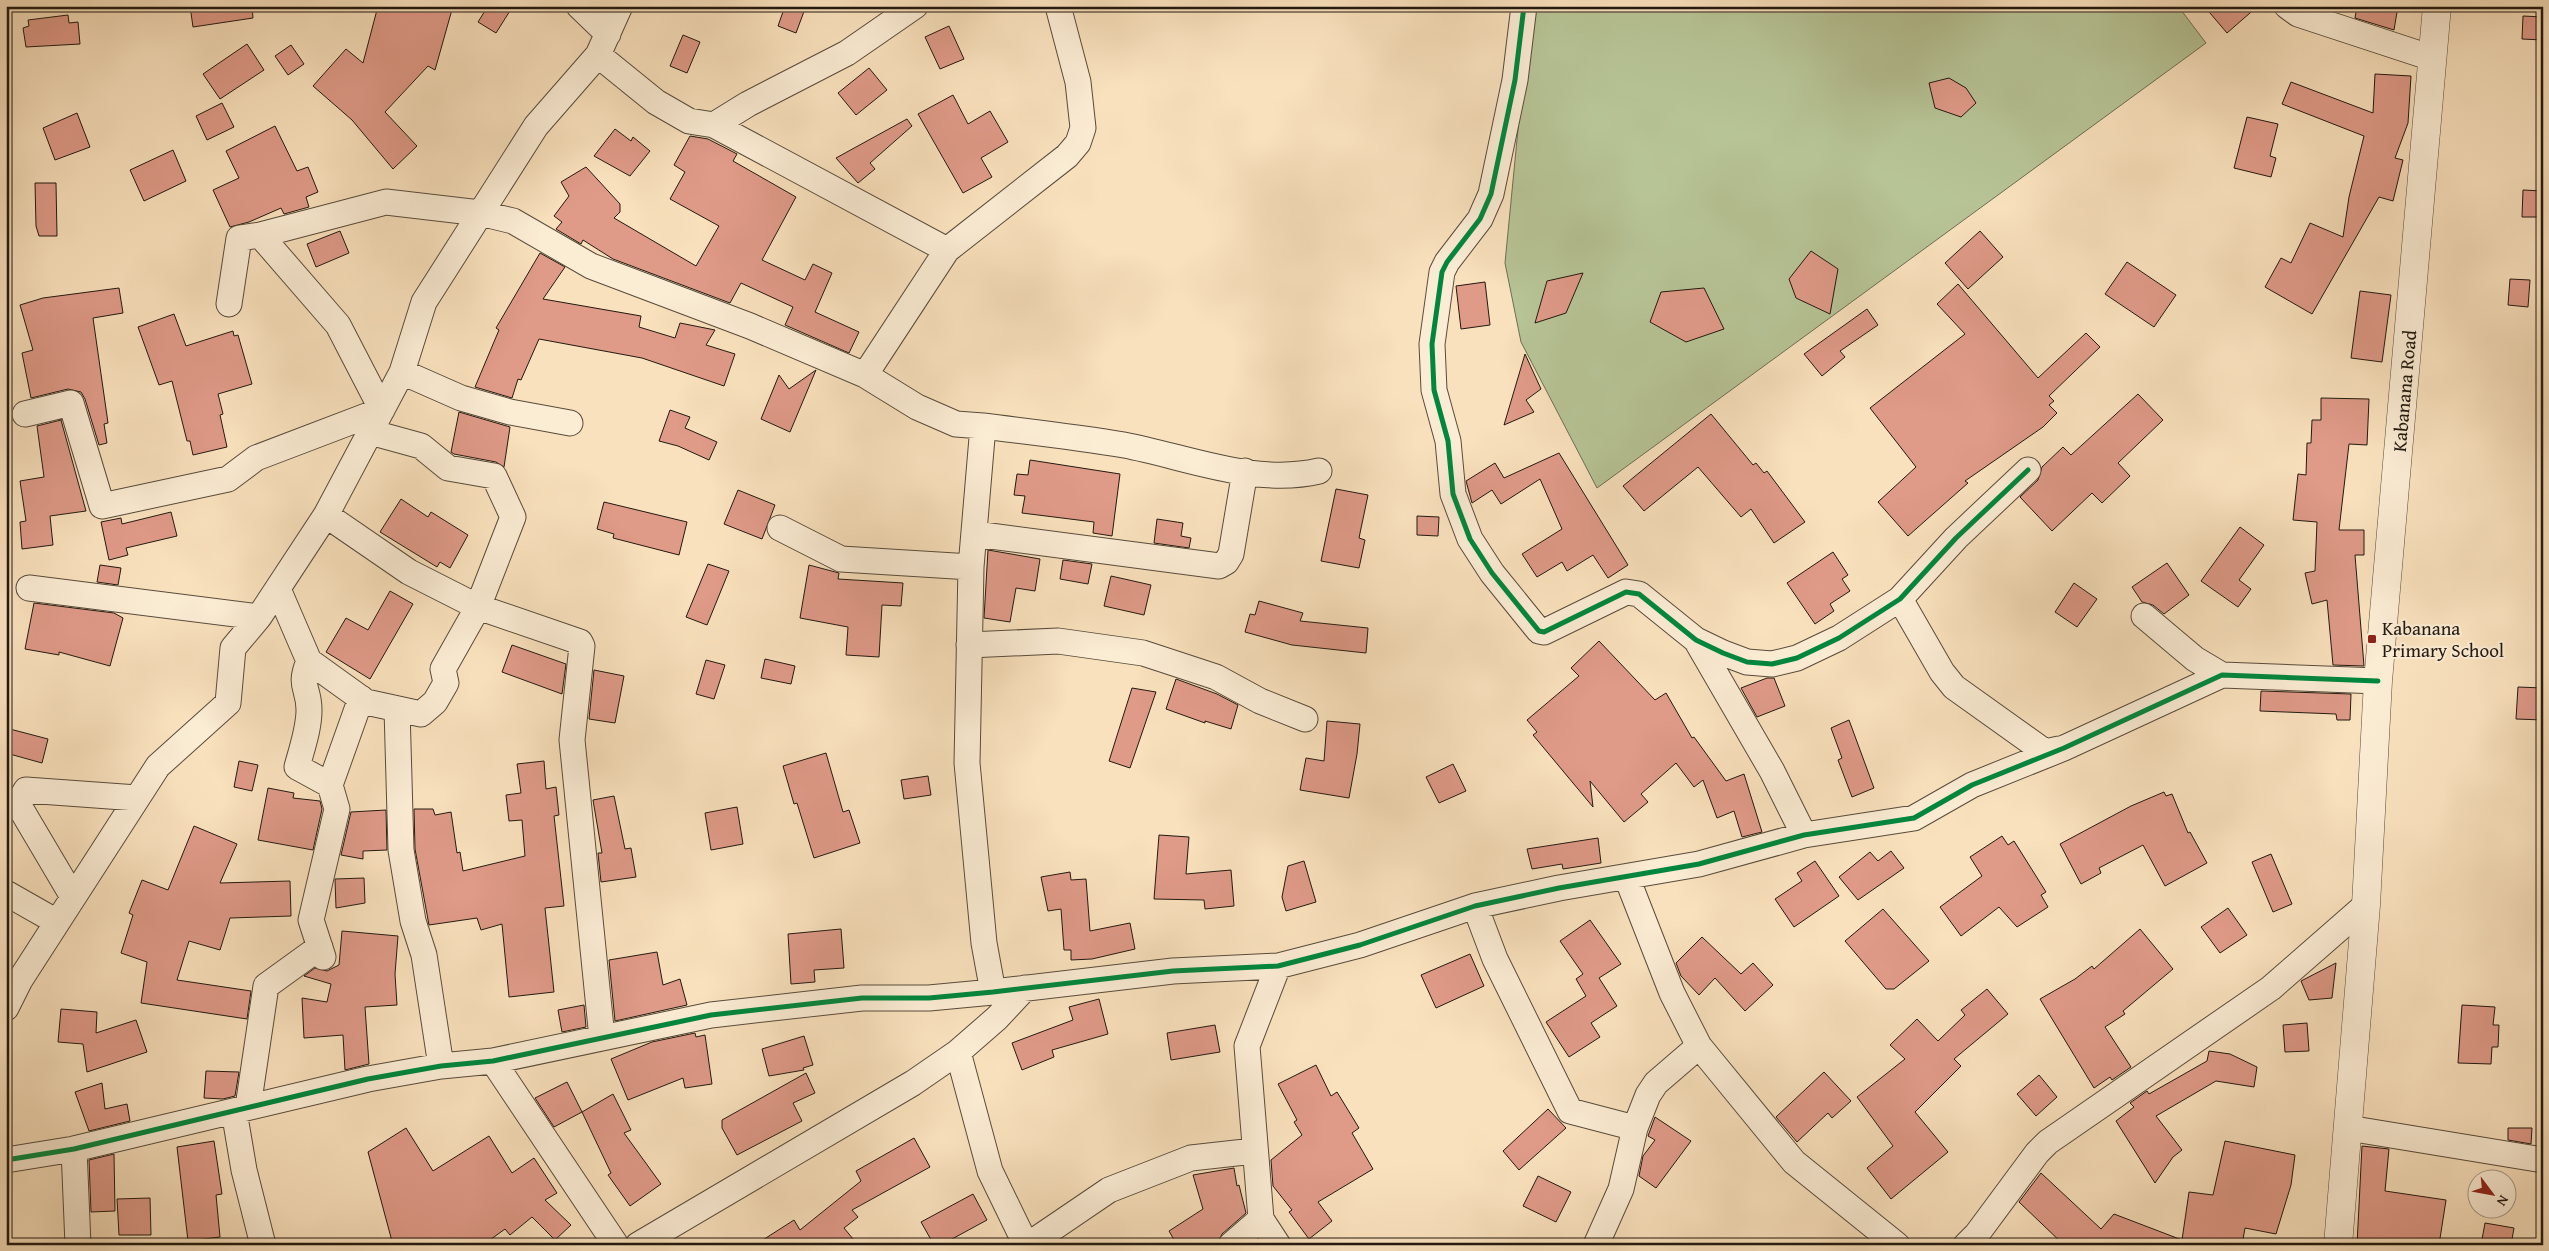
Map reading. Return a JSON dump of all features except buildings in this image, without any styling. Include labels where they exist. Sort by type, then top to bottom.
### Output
[{"type":"street","points":[[579,6],[603,45],[656,102],[689,121],[714,126],[946,250]]},
{"type":"street","points":[[6,1008],[20,980],[158,766],[228,702],[233,648],[259,617],[326,515],[402,372],[424,302],[536,126],[603,45],[620,6]]},
{"type":"street","points":[[714,126],[748,104],[846,53],[915,6]]},
{"type":"street","points":[[865,375],[946,250],[1067,156],[1078,143],[1083,128],[1078,82],[1058,6]]},
{"type":"street","points":[[1524,6],[1515,80],[1491,194],[1480,219],[1447,262],[1442,272],[1432,344],[1433,381],[1448,441],[1453,494],[1470,539],[1492,573],[1541,633],[1626,592],[1633,592],[1639,594],[1696,640],[1747,662],[1772,664],[1797,658],[1839,638],[1900,599],[1956,538],[2028,470]]},
{"type":"street","points":[[2287,6],[2298,14],[2432,58]]},
{"type":"street","name":"Kabanana Road","points":[[2338,1245],[2366,905],[2378,682],[2437,6]]},
{"type":"street","points":[[229,304],[239,238],[260,235],[386,202],[480,213],[513,221],[591,266],[750,326],[865,375],[917,407],[964,426],[983,426],[1123,445],[1245,472],[1283,475],[1319,471]]},
{"type":"street","points":[[260,235],[338,325],[382,410]]},
{"type":"street","points":[[402,372],[462,398],[510,412],[570,423]]},
{"type":"street","points":[[25,414],[71,403],[102,506],[228,479],[256,458],[382,410]]},
{"type":"street","points":[[983,426],[971,567],[967,762],[984,944],[993,992]]},
{"type":"street","points":[[278,589],[309,661],[366,702],[421,714],[435,702],[446,683],[443,669],[478,607],[513,517],[494,476],[448,468],[421,446],[370,432]]},
{"type":"street","points":[[975,534],[1220,566],[1226,562],[1231,554],[1245,472]]},
{"type":"street","points":[[326,515],[409,572],[478,607],[577,639],[582,646],[572,740],[602,1038]]},
{"type":"street","points":[[780,528],[841,558],[971,567]]},
{"type":"street","points":[[29,588],[259,617]]},
{"type":"street","points":[[1900,599],[1942,672],[1954,687],[2045,752],[2064,748]]},
{"type":"street","points":[[2144,616],[2195,659],[2222,675]]},
{"type":"street","points":[[1696,640],[1768,763],[1804,835]]},
{"type":"street","points":[[969,645],[1058,641],[1143,653],[1216,677],[1260,701],[1305,719]]},
{"type":"street","points":[[309,661],[302,676],[310,708],[308,726],[297,767],[330,785]]},
{"type":"street","points":[[6,1160],[74,1148],[368,1079],[441,1066],[493,1061],[710,1015],[862,998],[929,998],[993,992],[1173,971],[1278,966],[1360,944],[1475,906],[1559,888],[1699,864],[1804,835],[1914,818],[1972,785],[2064,748],[2222,675],[2378,682]]},
{"type":"street","points":[[263,1245],[244,1170],[241,1109],[266,986],[321,952],[312,920],[337,809],[330,785],[361,698]]},
{"type":"street","points":[[397,709],[401,850],[413,921],[424,955],[441,1066]]},
{"type":"street","points":[[73,897],[18,804],[26,790],[137,798]]},
{"type":"street","points":[[1626,878],[1672,993],[1698,1046],[1794,1162],[1897,1245]]},
{"type":"street","points":[[6,893],[57,922]]},
{"type":"street","points":[[1966,1245],[1977,1234],[2037,1153],[2048,1142],[2271,988],[2366,905]]},
{"type":"street","points":[[1475,906],[1495,959],[1570,1111],[1635,1128]]},
{"type":"street","points":[[1278,966],[1247,1046],[1261,1219],[1278,1245]]},
{"type":"street","points":[[638,1245],[913,1083],[958,1052],[997,1018],[1025,988]]},
{"type":"street","points":[[1596,1245],[1621,1189],[1635,1128],[1651,1089],[1698,1046]]},
{"type":"street","points":[[958,1052],[990,1171],[1027,1245],[1109,1190],[1191,1158],[1254,1151]]},
{"type":"street","points":[[493,1061],[616,1245]]},
{"type":"street","points":[[2348,1128],[2543,1160]]},
{"type":"street","points":[[74,1148],[78,1245]]},
{"type":"street","points":[[1231,1245],[1261,1219]]},
{"type":"green space","points":[[1530,6],[2178,6],[2206,43],[1597,488],[1521,342],[1505,263]]},
{"type":"cycle path","points":[[1524,6],[1515,80],[1491,194],[1480,219],[1447,262],[1442,272],[1432,344],[1434,390],[1448,441],[1453,494],[1470,539],[1492,573],[1539,631],[1544,632],[1626,592],[1639,594],[1696,640],[1723,653],[1747,662],[1772,664],[1797,658],[1839,638],[1900,599],[1956,538],[2028,470]]},
{"type":"cycle path","points":[[6,1160],[74,1149],[368,1079],[441,1066],[493,1061],[711,1015],[862,998],[929,998],[993,992],[1173,971],[1278,966],[1360,945],[1475,906],[1559,888],[1699,864],[1804,835],[1914,818],[1972,785],[2064,748],[2222,675],[2378,681]]},
{"type":"place","name":"Kabanana Primary School","points":[[2372,639]]}]
